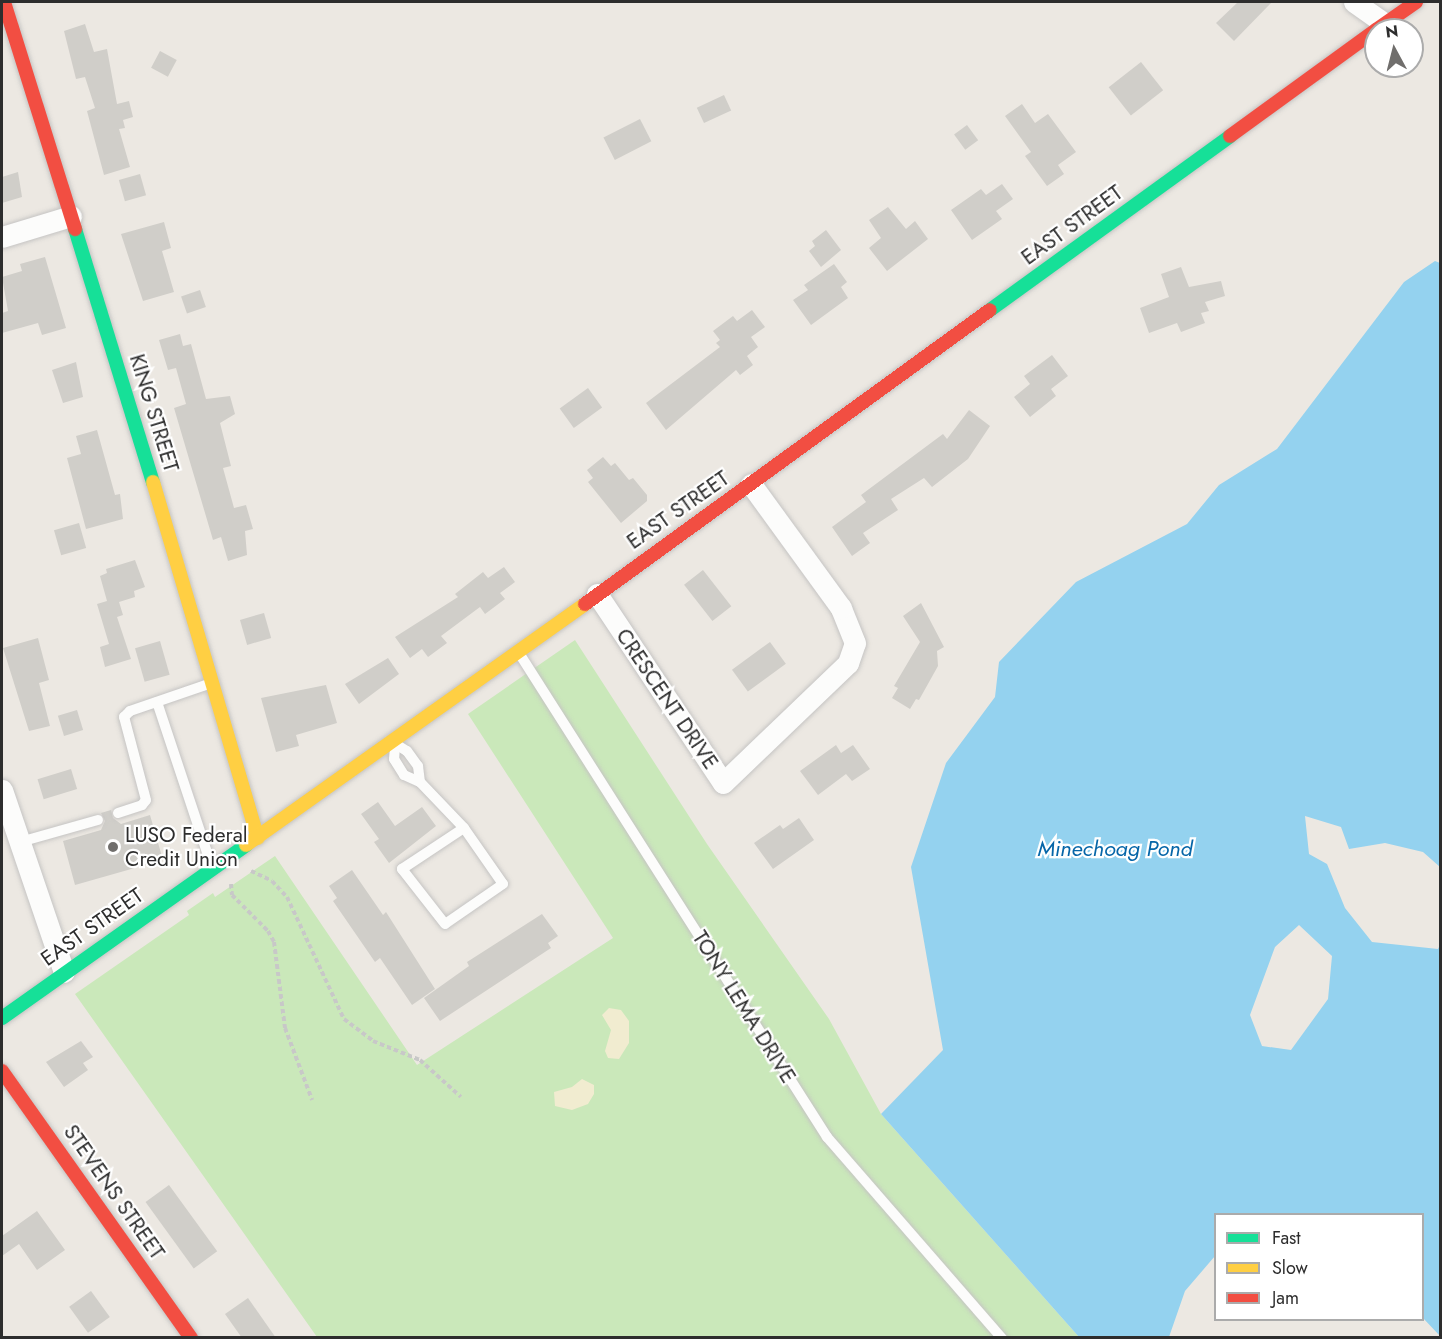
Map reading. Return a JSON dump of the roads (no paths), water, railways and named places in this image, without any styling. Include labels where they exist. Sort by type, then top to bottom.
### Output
[{"type":"main road","name":"KING STREET","points":[[4,2],[258,838]]},
{"type":"main road","name":"EAST STREET","points":[[1393,18],[1416,2]]},
{"type":"main road","name":"EAST STREET","points":[[2,1018],[64,972],[393,743],[1364,39]]},
{"type":"main road","name":"STEVENS STREET","points":[[2,1071],[191,1338]]},
{"type":"street","points":[[1354,2],[1369,18]]},
{"type":"street","points":[[2,237],[70,216]]},
{"type":"street","name":"CRESCENT DRIVE","points":[[597,594],[723,783],[848,663],[855,643],[841,608],[751,484]]},
{"type":"street","points":[[2,790],[64,972]]},
{"type":"lane","name":"TONY LEMA DRIVE","points":[[519,652],[827,1137],[1002,1338]]},
{"type":"lane","points":[[118,813],[142,805],[146,800],[124,717],[130,711],[212,683]]},
{"type":"lane","points":[[157,702],[212,868]]},
{"type":"lane","points":[[393,743],[407,751],[418,766],[420,782],[464,828],[503,884],[445,924],[402,869],[464,828]]},
{"type":"lane","points":[[20,842],[98,820]]},
{"type":"water","name":"Minechoag Pond","points":[[1435,261],[1440,263],[1440,867],[1423,852],[1385,843],[1349,849],[1341,827],[1305,816],[1309,854],[1327,864],[1345,908],[1372,942],[1438,949],[1440,945],[1440,1336],[1424,1319],[1424,1213],[1214,1213],[1214,1257],[1185,1291],[1169,1337],[1079,1337],[881,1114],[943,1050],[911,867],[946,763],[995,697],[999,662],[1076,582],[1187,524],[1219,485],[1277,449],[1404,282]],"holes":[[[1299,925],[1332,956],[1328,999],[1291,1050],[1262,1046],[1250,1015],[1275,947]]]},
{"type":"place","name":"LUSO Federal Credit Union","points":[[113,847]]}]
